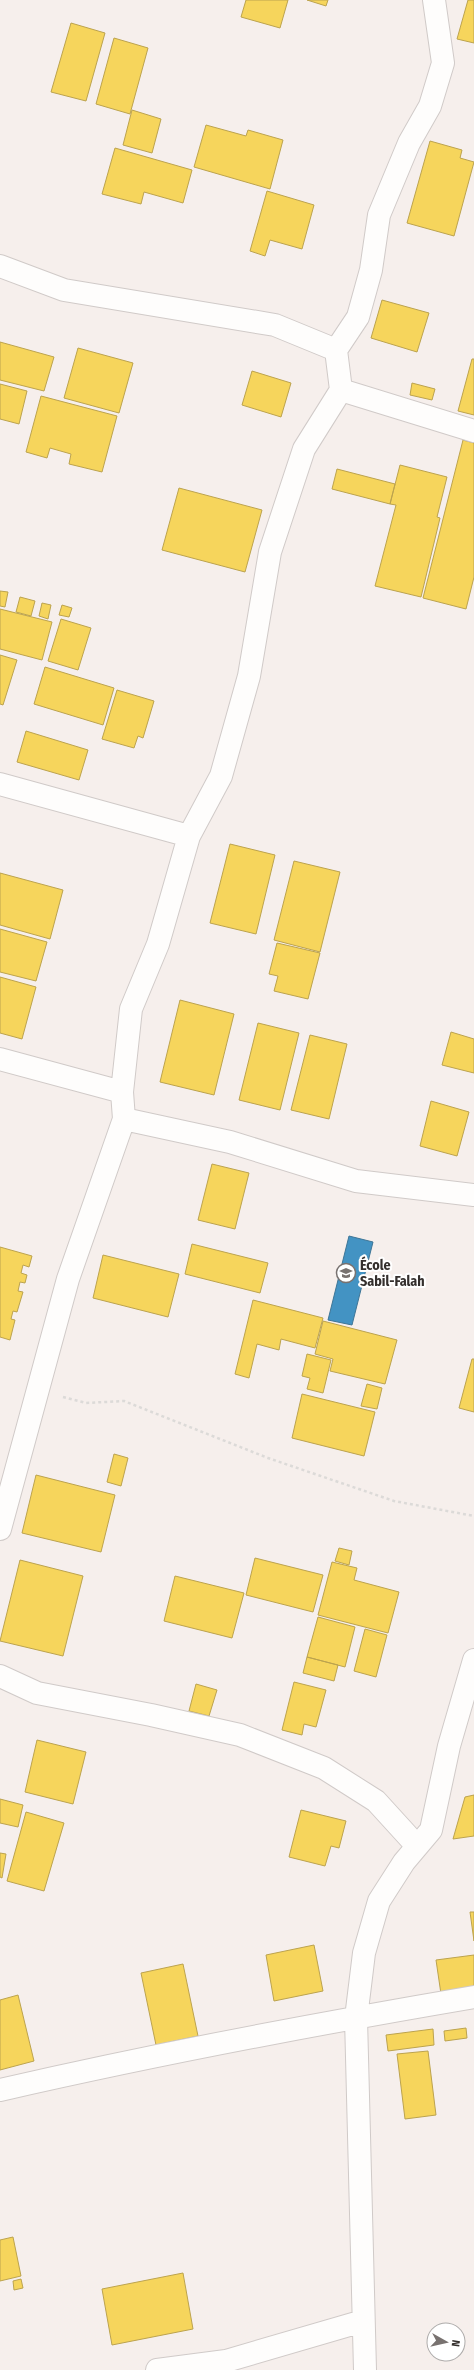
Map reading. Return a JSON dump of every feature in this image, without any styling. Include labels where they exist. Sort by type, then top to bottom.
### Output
[{"type":"street","points":[[0,1529],[68,1279],[124,1119],[122,1092],[131,1009],[158,944],[189,836],[221,776],[249,676],[270,552],[304,449],[341,390],[336,350],[358,317],[371,270],[379,215],[409,143],[430,106],[443,63],[434,0]]},
{"type":"street","points":[[0,266],[64,290],[275,325],[336,350]]},
{"type":"street","points":[[341,390],[474,431]]},
{"type":"street","points":[[0,784],[189,836]]},
{"type":"street","points":[[0,1059],[122,1092]]},
{"type":"street","points":[[124,1119],[230,1142],[356,1181],[474,1195]]},
{"type":"street","points":[[365,2370],[356,2018],[364,1953],[379,1901],[404,1862],[431,1830],[449,1746],[474,1660]]},
{"type":"street","points":[[0,1676],[37,1693],[151,1715],[240,1735],[324,1768],[376,1801],[417,1846]]},
{"type":"street","points":[[0,2090],[73,2073],[356,2018],[474,1997]]},
{"type":"street","points":[[157,2370],[226,2361],[363,2321]]},
{"type":"path","points":[[38,1390],[86,1403],[124,1401],[268,1458],[394,1501],[474,1516]]},
{"type":"building: Logements","points":[[246,0],[288,0],[280,28],[241,17]]},
{"type":"building: Logements","points":[[307,0],[328,0],[326,6]]},
{"type":"building: Logements","points":[[468,0],[474,0],[474,43],[457,39]]},
{"type":"building: Logements","points":[[71,23],[105,33],[86,101],[51,92]]},
{"type":"building: Logements","points":[[114,38],[148,48],[130,114],[96,104]]},
{"type":"building: Logements","points":[[132,110],[161,119],[152,153],[123,145]]},
{"type":"building: Logements","points":[[206,125],[246,136],[248,130],[283,140],[270,189],[194,167]]},
{"type":"building: Logements","points":[[430,141],[462,150],[460,158],[474,162],[454,236],[407,223]]},
{"type":"building: Logements","points":[[115,148],[192,170],[183,203],[144,192],[141,204],[102,194]]},
{"type":"building: Logements","points":[[267,191],[314,205],[302,249],[270,240],[265,256],[250,251]]},
{"type":"building: Logements","points":[[382,300],[429,313],[417,352],[371,338]]},
{"type":"building: Logements","points":[[0,342],[54,357],[44,391],[0,380]]},
{"type":"building: Logements","points":[[78,348],[133,363],[119,413],[64,398]]},
{"type":"building: Logements","points":[[472,359],[474,359],[474,415],[458,411]]},
{"type":"building: Logements","points":[[252,371],[291,383],[281,417],[242,405]]},
{"type":"building: Logements","points":[[412,383],[435,389],[432,400],[410,395]]},
{"type":"building: Logements","points":[[0,384],[27,391],[19,424],[0,419]]},
{"type":"building: Logements","points":[[41,396],[117,416],[102,472],[69,464],[71,454],[50,448],[47,458],[26,452]]},
{"type":"building: Logements","points":[[463,440],[474,443],[474,577],[466,609],[423,598]]},
{"type":"building: Logements","points":[[400,465],[447,477],[437,517],[440,518],[421,597],[375,586],[396,505],[390,504]]},
{"type":"building: Logements","points":[[337,469],[395,484],[390,504],[332,489]]},
{"type":"building: Logements","points":[[179,488],[262,510],[245,572],[162,550]]},
{"type":"building: Logements","points":[[0,591],[8,592],[5,607],[0,606]]},
{"type":"building: Logements","points":[[20,597],[35,601],[31,616],[16,612]]},
{"type":"building: Logements","points":[[42,603],[51,605],[48,619],[39,616]]},
{"type":"building: Logements","points":[[62,605],[72,608],[69,617],[59,615]]},
{"type":"building: Logements","points":[[0,609],[52,622],[42,660],[0,649]]},
{"type":"building: Logements","points":[[61,619],[91,628],[78,670],[48,661]]},
{"type":"building: Logements","points":[[0,655],[17,660],[3,705],[0,704]]},
{"type":"building: Logements","points":[[45,667],[114,688],[103,725],[34,704]]},
{"type":"building: Logements","points":[[117,690],[154,701],[143,738],[138,736],[134,748],[102,739]]},
{"type":"building: Logements","points":[[26,731],[88,750],[79,780],[17,762]]},
{"type":"building: Logements","points":[[230,844],[275,855],[256,934],[210,923]]},
{"type":"building: Logements","points":[[294,861],[340,872],[320,952],[274,940]]},
{"type":"building: Logements","points":[[0,873],[63,890],[50,939],[0,925]]},
{"type":"building: Logements","points":[[0,929],[47,942],[36,981],[0,972]]},
{"type":"building: Logements","points":[[277,943],[320,953],[308,999],[274,991],[278,976],[269,974]]},
{"type":"building: Logements","points":[[0,977],[36,987],[22,1039],[0,1033]]},
{"type":"building: Logements","points":[[180,1000],[234,1014],[214,1095],[160,1082]]},
{"type":"building: Logements","points":[[258,1023],[299,1033],[280,1110],[239,1100]]},
{"type":"building: Logements","points":[[451,1032],[474,1039],[474,1073],[442,1065]]},
{"type":"building: Logements","points":[[310,1035],[347,1044],[329,1119],[291,1110]]},
{"type":"building: Logements","points":[[431,1101],[469,1112],[457,1156],[420,1146]]},
{"type":"building: Logements","points":[[212,1164],[249,1173],[235,1229],[198,1220]]},
{"type":"building: Logements","points":[[192,1244],[268,1263],[260,1293],[185,1274]]},
{"type":"building: Logements","points":[[0,1247],[32,1256],[29,1267],[23,1265],[21,1273],[27,1275],[25,1283],[20,1282],[18,1291],[23,1292],[17,1312],[13,1311],[11,1319],[15,1320],[10,1340],[0,1337]]},
{"type":"building: Logements","points":[[103,1255],[179,1274],[168,1317],[93,1298]]},
{"type":"building: Logements","points":[[253,1300],[323,1318],[315,1348],[281,1339],[279,1350],[257,1344],[249,1378],[235,1374]]},
{"type":"building: Logements","points":[[323,1321],[397,1340],[385,1384],[330,1371],[333,1359],[315,1354]]},
{"type":"building: Logements","points":[[307,1354],[331,1360],[323,1393],[307,1389],[310,1378],[302,1376]]},
{"type":"building: Logements","points":[[472,1359],[474,1359],[474,1412],[459,1408]]},
{"type":"building: Logements","points":[[367,1384],[382,1388],[377,1409],[361,1406]]},
{"type":"building: Logements","points":[[302,1394],[375,1412],[364,1456],[292,1438]]},
{"type":"building: Logements","points":[[114,1454],[128,1458],[121,1486],[107,1482]]},
{"type":"building: Logements","points":[[36,1475],[115,1495],[101,1552],[22,1533]]},
{"type":"building: Logements","points":[[339,1548],[352,1551],[349,1565],[335,1561]]},
{"type":"building: Logements","points":[[255,1558],[323,1575],[313,1612],[246,1595]]},
{"type":"building: Logements","points":[[20,1560],[83,1576],[63,1656],[0,1641]]},
{"type":"building: Logements","points":[[332,1562],[357,1568],[354,1580],[399,1592],[388,1633],[318,1615]]},
{"type":"building: Logements","points":[[175,1576],[244,1593],[232,1638],[164,1621]]},
{"type":"building: Logements","points":[[318,1617],[355,1627],[345,1667],[307,1657]]},
{"type":"building: Logements","points":[[365,1629],[387,1635],[376,1677],[354,1671]]},
{"type":"building: Logements","points":[[307,1657],[338,1665],[334,1681],[303,1673]]},
{"type":"building: Logements","points":[[294,1682],[326,1690],[316,1727],[304,1724],[302,1735],[282,1730]]},
{"type":"building: Logements","points":[[196,1684],[217,1690],[209,1716],[189,1711]]},
{"type":"building: Logements","points":[[37,1740],[86,1752],[73,1804],[25,1792]]},
{"type":"building: Logements","points":[[474,1795],[474,1836],[453,1839],[465,1797]]},
{"type":"building: Logements","points":[[0,1799],[23,1805],[18,1827],[0,1823]]},
{"type":"building: Logements","points":[[301,1810],[346,1821],[339,1848],[331,1846],[325,1866],[289,1857]]},
{"type":"building: Logements","points":[[26,1812],[64,1823],[44,1891],[7,1881]]},
{"type":"building: Logements","points":[[0,1853],[6,1854],[2,1878],[0,1877]]},
{"type":"building: Logements","points":[[470,1912],[474,1912],[474,1941]]},
{"type":"building: Logements","points":[[314,1945],[323,1991],[274,2001],[266,1955]]},
{"type":"building: Logements","points":[[474,1955],[474,1990],[441,1994],[436,1960]]},
{"type":"building: Logements","points":[[183,1964],[198,2036],[156,2045],[141,1973]]},
{"type":"building: Logements","points":[[18,1995],[34,2061],[0,2070],[0,2000]]},
{"type":"building: Logements","points":[[466,2028],[467,2038],[445,2041],[444,2031]]},
{"type":"building: Logements","points":[[433,2029],[434,2045],[388,2051],[386,2035]]},
{"type":"building: Logements","points":[[428,2051],[436,2115],[405,2119],[397,2054]]},
{"type":"building: Logements","points":[[13,2237],[21,2276],[0,2281],[0,2240]]},
{"type":"building: Logements","points":[[183,2273],[193,2329],[112,2345],[102,2289]]},
{"type":"building: Logements","points":[[21,2279],[23,2288],[14,2290],[13,2281]]},
{"type":"building: Écoles","points":[[349,1236],[373,1242],[352,1325],[328,1320]]},
{"type":"place","name":"École Sabil-Falah","points":[[346,1273]]}]
